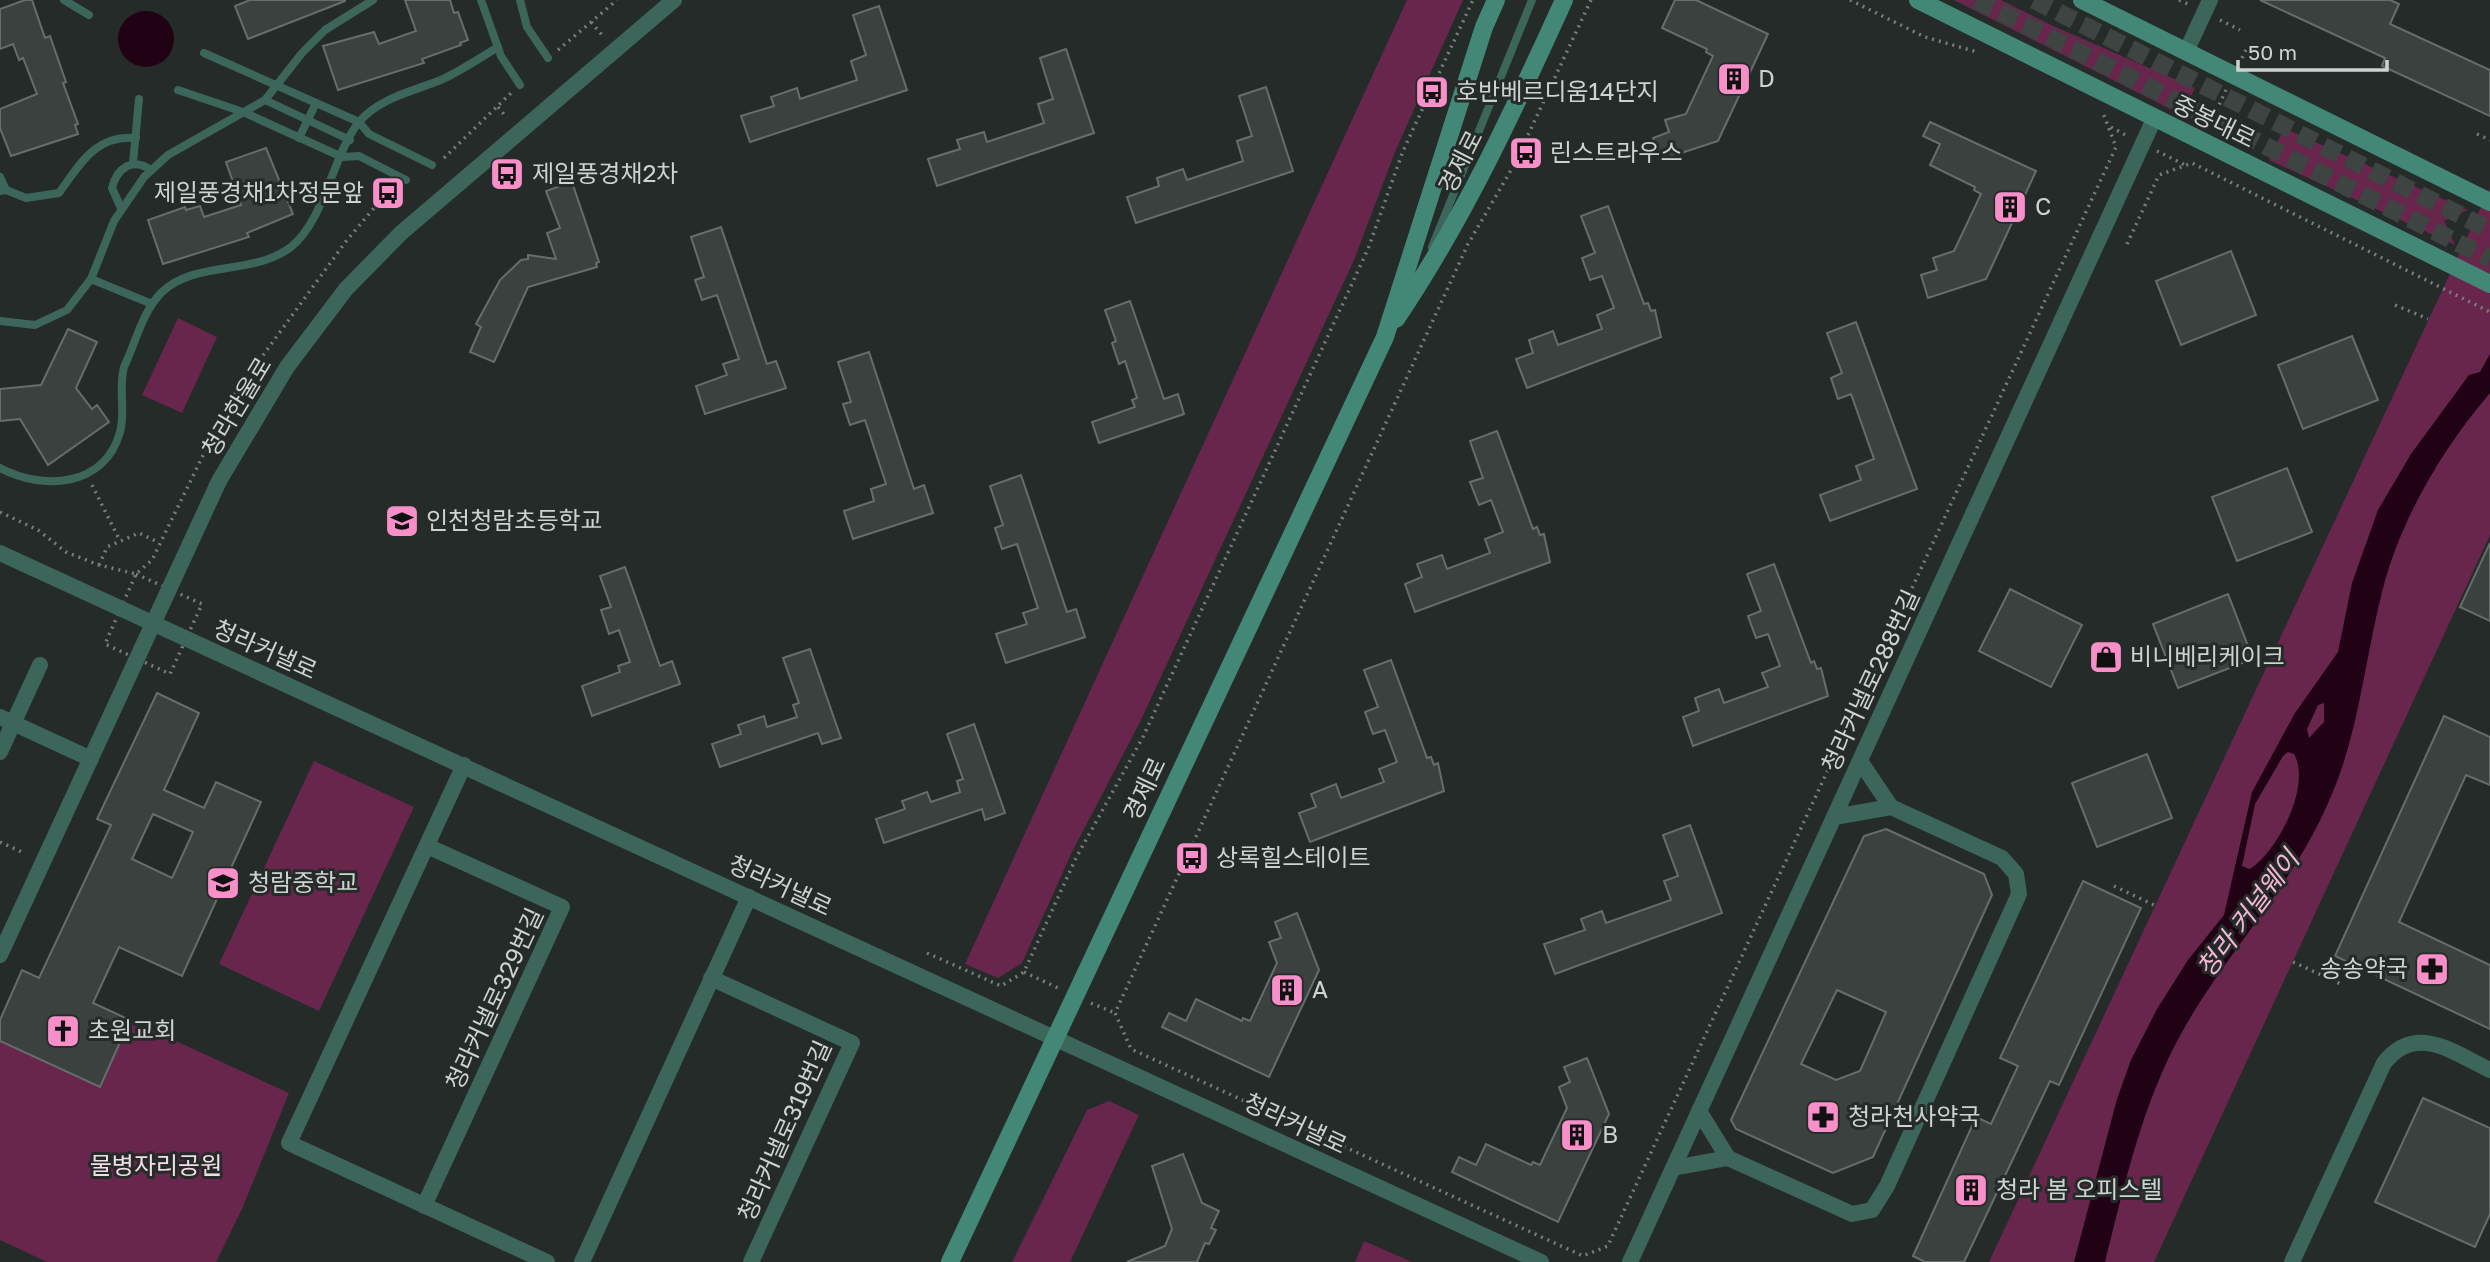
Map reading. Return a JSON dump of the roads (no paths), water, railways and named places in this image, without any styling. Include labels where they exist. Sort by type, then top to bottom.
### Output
[{"type":"main road","name":"경제로","points":[[950,1262],[1385,337],[1484,27],[1496,0]]},
{"type":"main road","name":"경제로","points":[[1385,337],[1455,226],[1498,146],[1564,0]]},
{"type":"main road","name":"중봉대로","points":[[1919,0],[2154,120],[2490,284]]},
{"type":"main road","name":"중봉대로","points":[[2082,0],[2482,199]]},
{"type":"street","name":"청라한울로","points":[[0,955],[242,439],[287,367],[346,289],[401,233],[674,0]]},
{"type":"street","points":[[2186,52],[2210,0]]},
{"type":"street","name":"청라커낼로288번길","points":[[1630,1262],[2154,120]]},
{"type":"street","name":"청라커낼로","points":[[0,553],[1541,1262]]},
{"type":"street","points":[[0,752],[7,720],[40,666]]},
{"type":"street","points":[[7,720],[91,759]]},
{"type":"street","points":[[1699,1111],[1728,1158],[1852,1214],[1872,1210],[1884,1193],[2019,894],[2016,874],[2001,858],[1891,807],[1860,761]]},
{"type":"street","points":[[464,765],[289,1143],[547,1262]]},
{"type":"street","points":[[1834,817],[1891,807]]},
{"type":"street","name":"청라커낼로329번길","points":[[424,1206],[562,908],[427,846]]},
{"type":"street","points":[[582,1262],[749,897]]},
{"type":"street","name":"청라커낼로319번길","points":[[711,978],[852,1043],[751,1262]]},
{"type":"street","points":[[2292,1262],[2384,1063],[2394,1051],[2421,1041],[2433,1043],[2490,1070]]},
{"type":"street","points":[[1673,1168],[1728,1158]]},
{"type":"lane","points":[[64,0],[89,15]]},
{"type":"lane","points":[[0,321],[35,325],[67,310],[91,279],[104,239],[121,208],[151,170],[168,155],[265,100],[302,53],[325,30],[373,0]]},
{"type":"lane","points":[[481,0],[498,47],[520,85]]},
{"type":"lane","points":[[520,0],[527,27],[548,58]]},
{"type":"lane","points":[[1414,292],[1532,0]]},
{"type":"lane","points":[[0,468],[19,477],[48,483],[61,482],[87,474],[110,455],[122,419],[121,378],[152,304],[163,292],[186,278],[259,262],[292,246],[313,218],[359,122],[392,99],[444,78],[498,47]]},
{"type":"lane","points":[[204,53],[359,122],[369,134],[432,165]]},
{"type":"lane","points":[[178,90],[243,112],[342,157],[359,156],[406,180]]},
{"type":"lane","points":[[133,163],[139,99]]},
{"type":"lane","points":[[265,100],[350,140]]},
{"type":"lane","points":[[299,138],[316,103]]},
{"type":"lane","points":[[0,177],[3,191],[26,198],[59,193],[78,167],[102,142],[121,137],[136,138]]},
{"type":"lane","points":[[121,208],[112,188],[115,177],[133,163],[142,164],[151,170]]},
{"type":"lane","points":[[91,279],[152,304]]},
{"type":"water","points":[[146,11],[157,13],[166,19],[172,28],[172,50],[166,59],[157,65],[146,67],[135,65],[126,59],[120,50],[118,39],[120,28],[126,19],[135,13]]},
{"type":"water","name":"청라 커널웨이","points":[[2490,354],[2490,393],[2455,438],[2425,486],[2411,512],[2390,565],[2354,724],[2329,801],[2297,862],[2200,1002],[2168,1059],[2136,1144],[2105,1262],[2074,1262],[2117,1099],[2131,1060],[2157,1009],[2188,960],[2224,915],[2252,792],[2295,713],[2338,652],[2352,583],[2378,510],[2411,454],[2469,375],[2480,372]],"holes":[[[2324,703],[2324,722],[2309,738],[2307,729],[2318,705]],[[2288,752],[2294,754],[2298,767],[2299,783],[2295,800],[2281,834],[2250,869],[2242,866],[2255,804]]]},
{"type":"tunnel","points":[[1976,0],[2490,259]]},
{"type":"tunnel","points":[[2034,0],[2490,230]]},
{"type":"place","name":"D","points":[[1734,79]]},
{"type":"place","name":"호반베르디움14단지","points":[[1432,92]]},
{"type":"place","name":"린스트라우스","points":[[1526,153]]},
{"type":"place","name":"제일풍경채2차","points":[[507,174]]},
{"type":"place","name":"제일풍경채1차정문앞","points":[[388,193]]},
{"type":"place","name":"C","points":[[2010,207]]},
{"type":"place","name":"인천청람초등학교","points":[[402,521]]},
{"type":"place","name":"비니베리케이크","points":[[2106,657]]},
{"type":"place","name":"상록힐스테이트","points":[[1192,858]]},
{"type":"place","name":"청람중학교","points":[[223,883]]},
{"type":"place","name":"송송약국","points":[[2432,969]]},
{"type":"place","name":"A","points":[[1287,990]]},
{"type":"place","name":"초원교회","points":[[63,1031]]},
{"type":"place","name":"청라천사약국","points":[[1823,1117]]},
{"type":"place","name":"B","points":[[1577,1135]]},
{"type":"place","name":"청라 봄 오피스텔","points":[[1971,1190]]},
{"type":"park label","name":"물병자리공원","points":[[156,1166]]}]
